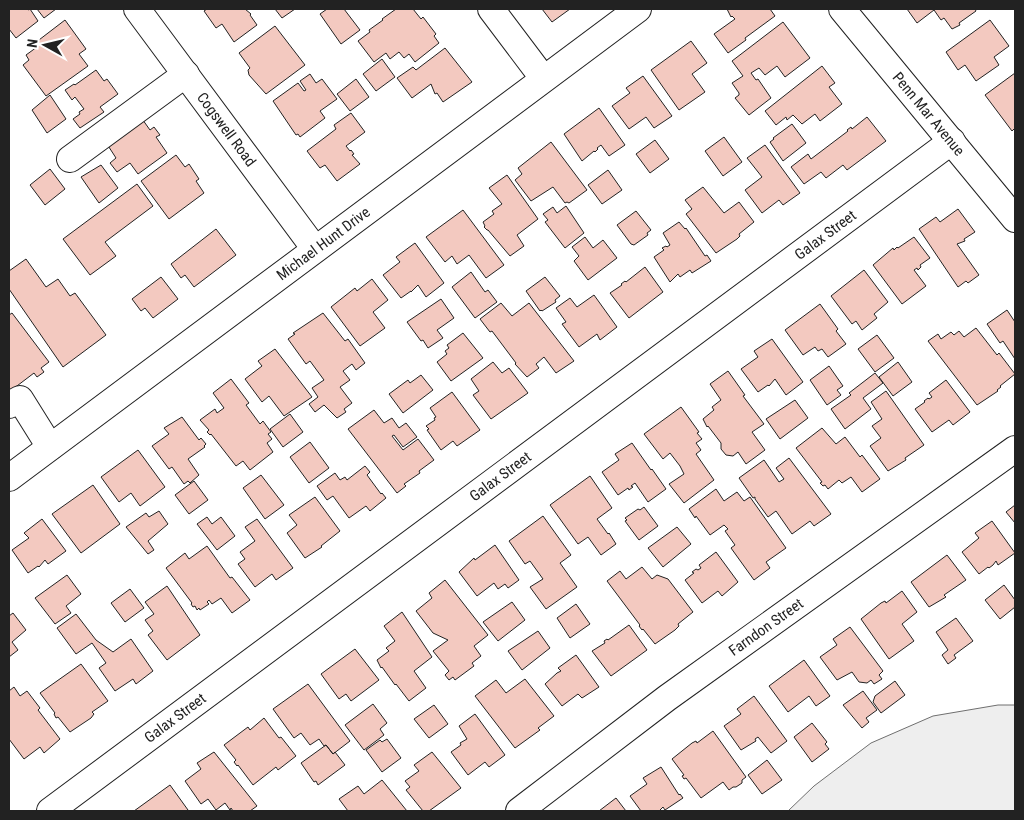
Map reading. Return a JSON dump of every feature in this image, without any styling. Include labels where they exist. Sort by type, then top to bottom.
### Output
[{"type":"street","name":"Cogswell Road","points":[[137,9],[315,249]]},
{"type":"street","points":[[491,9],[543,78]]},
{"type":"street","name":"Michael Hunt Drive","points":[[9,478],[638,9]]},
{"type":"street","name":"Penn Mar Avenue","points":[[842,9],[1015,218]]},
{"type":"street","points":[[70,159],[186,74]]},
{"type":"street","name":"Galax Street","points":[[50,811],[952,141]]},
{"type":"street","points":[[9,405],[20,399],[50,447]]},
{"type":"street","name":"Farndon Street","points":[[519,811],[667,698],[1015,449]]},
{"type":"shaded area","points":[[998,705],[1015,705],[1015,811],[788,811],[814,786],[871,743],[933,716]]},
{"type":"building","points":[[9,9],[30,9],[38,21],[16,38],[9,29]]},
{"type":"building","points":[[37,9],[56,9],[44,18]]},
{"type":"building","points":[[207,9],[245,9],[251,14],[257,25],[234,42],[222,24],[216,28],[204,11]]},
{"type":"building","points":[[275,9],[295,9],[282,18]]},
{"type":"building","points":[[327,9],[344,9],[360,30],[341,44],[320,14]]},
{"type":"building","points":[[396,9],[413,9],[421,19],[423,17],[436,34],[434,36],[439,43],[415,62],[409,54],[404,58],[399,52],[390,59],[386,53],[374,62],[358,41]]},
{"type":"building","points":[[542,9],[570,9],[552,22]]},
{"type":"building","points":[[727,9],[770,9],[775,16],[728,53],[714,34],[735,19],[731,17]]},
{"type":"building","points":[[907,9],[975,9],[976,11],[959,23],[960,25],[952,29],[944,18],[941,20],[934,10],[917,23]]},
{"type":"building","points":[[65,20],[86,49],[79,54],[88,66],[46,96],[23,65],[29,60],[26,55],[37,47],[35,43]]},
{"type":"building","points":[[990,20],[1009,46],[994,57],[999,65],[976,81],[965,65],[958,70],[946,52]]},
{"type":"building","points":[[783,22],[810,58],[785,77],[777,66],[765,75],[759,68],[751,73],[756,80],[758,79],[771,98],[749,115],[735,98],[739,93],[732,83],[743,76],[732,61]]},
{"type":"building","points":[[275,26],[305,65],[266,94],[249,75],[248,70],[250,68],[239,53]]},
{"type":"building","points":[[691,41],[707,63],[692,74],[705,92],[679,110],[651,70]]},
{"type":"building","points":[[445,48],[472,82],[443,102],[437,93],[435,94],[431,84],[412,98],[397,78],[413,67],[416,70]]},
{"type":"building","points":[[382,59],[395,77],[376,91],[363,74]]},
{"type":"building","points":[[822,66],[835,83],[829,87],[842,104],[820,121],[815,114],[802,124],[793,115],[787,120],[786,117],[776,125],[765,111]]},
{"type":"building","points":[[96,70],[104,81],[107,79],[118,94],[100,107],[104,112],[80,128],[73,119],[84,109],[75,97],[72,100],[65,90]]},
{"type":"building","points":[[1015,73],[1015,128],[1012,131],[985,95]]},
{"type":"building","points":[[310,74],[316,83],[322,79],[337,99],[320,111],[325,118],[300,137],[298,134],[296,135],[273,101],[298,83],[304,91],[306,90],[300,81]]},
{"type":"building","points":[[643,76],[672,116],[654,128],[646,117],[629,129],[612,106],[630,93],[626,88]]},
{"type":"building","points":[[356,79],[369,97],[350,111],[337,94]]},
{"type":"building","points":[[50,95],[66,119],[47,133],[32,110]]},
{"type":"building","points":[[599,108],[625,145],[609,156],[601,145],[582,161],[564,134]]},
{"type":"building","points":[[351,113],[365,132],[346,146],[360,164],[337,181],[325,165],[320,168],[307,151],[336,129],[334,125]]},
{"type":"building","points":[[140,116],[150,130],[154,127],[160,135],[156,137],[167,153],[138,174],[130,163],[117,172],[110,163],[116,158],[105,141]]},
{"type":"building","points":[[867,117],[886,141],[847,170],[843,165],[826,178],[821,172],[804,184],[791,167],[808,154],[811,159],[851,127],[852,129]]},
{"type":"building","points":[[792,124],[806,143],[783,161],[770,142]]},
{"type":"building","points":[[724,137],[742,162],[723,176],[705,151]]},
{"type":"building","points":[[655,140],[669,159],[650,173],[636,154]]},
{"type":"building","points":[[551,142],[587,190],[569,203],[565,203],[553,187],[531,201],[515,180],[522,174],[518,168]]},
{"type":"building","points":[[765,145],[800,193],[783,205],[779,200],[762,213],[745,190],[762,177],[747,158]]},
{"type":"building","points":[[176,155],[185,167],[189,164],[199,179],[196,181],[204,193],[169,219],[141,181]]},
{"type":"building","points":[[101,165],[118,188],[99,203],[81,177]]},
{"type":"building","points":[[50,169],[65,189],[45,205],[30,185]]},
{"type":"building","points":[[608,170],[622,190],[602,204],[588,185]]},
{"type":"building","points":[[507,175],[538,219],[517,235],[524,246],[510,256],[484,227],[483,222],[494,214],[492,211],[502,204],[489,188]]},
{"type":"building","points":[[137,184],[153,206],[105,242],[116,256],[90,275],[63,239]]},
{"type":"building","points":[[703,187],[724,213],[739,202],[754,222],[739,234],[740,236],[737,239],[716,253],[686,214],[692,209],[685,200]]},
{"type":"building","points":[[566,206],[584,233],[565,248],[545,222],[548,220],[543,214],[553,207],[557,213]]},
{"type":"building","points":[[958,209],[975,232],[964,239],[965,241],[957,244],[979,275],[958,287],[919,229],[936,217],[940,222]]},
{"type":"building","points":[[463,210],[504,265],[486,278],[469,255],[457,264],[452,256],[445,262],[426,237]]},
{"type":"building","points":[[636,211],[651,230],[647,233],[648,235],[634,245],[631,244],[617,225]]},
{"type":"building","points":[[679,222],[686,228],[705,256],[707,255],[711,261],[692,273],[690,270],[680,277],[678,274],[670,282],[654,257],[664,250],[662,248],[670,245],[663,233]]},
{"type":"building","points":[[216,229],[236,255],[194,287],[185,275],[181,278],[171,264]]},
{"type":"building","points":[[585,237],[593,248],[603,240],[617,258],[588,280],[574,261],[579,256],[572,247]]},
{"type":"building","points":[[914,237],[930,258],[920,265],[921,267],[918,270],[917,268],[914,270],[926,286],[902,304],[873,265],[893,248],[894,250],[898,248]]},
{"type":"building","points":[[415,243],[444,283],[426,297],[418,285],[401,298],[383,275],[400,262],[396,257]]},
{"type":"building","points":[[26,259],[46,287],[58,279],[70,296],[75,293],[106,335],[63,367],[9,289],[9,271]]},
{"type":"building","points":[[645,267],[663,292],[629,318],[610,293]]},
{"type":"building","points":[[864,270],[888,302],[874,314],[877,318],[862,330],[856,321],[852,324],[831,296]]},
{"type":"building","points":[[471,272],[485,292],[488,290],[497,302],[475,318],[452,287]]},
{"type":"building","points":[[161,277],[178,299],[153,318],[145,308],[141,311],[132,299]]},
{"type":"building","points":[[545,277],[560,296],[555,300],[556,302],[540,311],[526,291]]},
{"type":"building","points":[[372,279],[388,300],[373,312],[385,328],[360,346],[331,307],[355,288],[357,291]]},
{"type":"building","points":[[594,295],[617,327],[600,340],[597,334],[579,347],[562,324],[566,322],[556,308],[570,298],[577,307]]},
{"type":"building","points":[[441,299],[454,318],[437,330],[443,338],[428,348],[407,322]]},
{"type":"building","points":[[501,303],[512,316],[529,303],[574,361],[556,373],[544,357],[536,364],[539,368],[527,377],[515,364],[492,331],[490,332],[480,319]]},
{"type":"building","points":[[820,304],[846,344],[828,357],[822,349],[818,351],[815,347],[803,355],[785,330]]},
{"type":"building","points":[[1007,310],[1015,322],[1015,359],[1003,341],[1000,343],[987,324]]},
{"type":"building","points":[[12,313],[49,362],[41,368],[44,372],[37,377],[34,373],[9,392],[9,315]]},
{"type":"building","points":[[323,313],[345,341],[348,339],[365,363],[356,370],[352,364],[343,371],[350,380],[340,387],[352,403],[344,409],[346,412],[337,418],[324,405],[315,412],[309,404],[318,397],[312,388],[324,380],[310,361],[306,364],[288,339],[295,334],[293,333]]},
{"type":"building","points":[[976,328],[1015,374],[1000,386],[998,391],[977,405],[928,341],[938,334],[941,339],[951,332],[954,335],[959,331],[964,337]]},
{"type":"building","points":[[463,333],[483,358],[451,381],[437,362],[447,354],[445,351],[449,348],[447,345]]},
{"type":"building","points":[[877,335],[894,358],[875,372],[858,349]]},
{"type":"building","points":[[772,339],[803,382],[786,395],[775,379],[769,386],[758,392],[741,369],[758,357],[754,351]]},
{"type":"building","points":[[275,349],[312,397],[284,416],[269,396],[262,402],[245,379],[262,366],[258,361]]},
{"type":"building","points":[[493,362],[502,373],[509,368],[528,393],[491,419],[473,395],[479,391],[471,379]]},
{"type":"building","points":[[898,362],[912,382],[893,396],[879,377]]},
{"type":"building","points":[[829,366],[843,386],[837,390],[841,395],[827,405],[810,380]]},
{"type":"building","points":[[728,371],[745,395],[743,396],[764,424],[752,432],[765,450],[746,464],[738,452],[733,456],[726,455],[721,449],[721,443],[707,427],[703,419],[714,410],[712,407],[721,400],[710,384]]},
{"type":"building","points":[[875,373],[883,383],[863,398],[871,409],[845,429],[831,409],[851,395],[849,393]]},
{"type":"building","points":[[421,375],[433,390],[403,413],[389,394],[408,380],[410,383]]},
{"type":"building","points":[[231,379],[249,403],[246,405],[260,424],[263,421],[271,432],[268,434],[272,439],[267,443],[273,452],[250,470],[243,461],[236,466],[211,434],[207,432],[209,430],[200,420],[215,409],[217,413],[224,408],[213,393]]},
{"type":"building","points":[[946,380],[970,412],[953,425],[949,420],[932,432],[915,409],[932,397],[929,393]]},
{"type":"building","points":[[886,391],[924,445],[905,458],[906,460],[888,471],[870,446],[881,438],[872,426],[882,419],[871,402]]},
{"type":"building","points":[[452,392],[480,430],[457,446],[453,441],[441,450],[426,426],[435,420],[434,418],[436,417],[430,408]]},
{"type":"building","points":[[795,400],[808,418],[780,439],[766,419]]},
{"type":"building","points":[[681,407],[699,432],[697,433],[702,439],[696,443],[701,450],[696,454],[714,480],[684,503],[669,484],[684,474],[680,466],[670,453],[663,459],[644,434]]},
{"type":"building","points":[[374,410],[384,423],[392,418],[399,428],[406,423],[417,437],[403,447],[394,435],[392,436],[403,450],[418,439],[434,460],[404,484],[406,486],[397,493],[348,429]]},
{"type":"building","points":[[290,414],[303,432],[283,447],[270,429]]},
{"type":"building","points":[[182,417],[199,440],[201,438],[206,444],[205,447],[188,459],[199,475],[190,483],[188,481],[184,484],[172,467],[169,469],[152,446],[169,434],[164,428]]},
{"type":"building","points":[[822,428],[836,444],[845,437],[860,457],[862,455],[880,479],[862,492],[851,477],[842,483],[839,480],[828,489],[825,485],[823,486],[820,483],[822,482],[796,448]]},
{"type":"building","points":[[310,442],[329,468],[309,483],[290,457]]},
{"type":"building","points":[[632,443],[666,489],[648,502],[635,483],[629,490],[628,488],[618,495],[602,472],[619,460],[615,454]]},
{"type":"building","points":[[138,450],[165,487],[140,506],[131,493],[119,502],[101,477]]},
{"type":"building","points":[[789,458],[831,514],[814,526],[810,521],[792,534],[776,511],[768,517],[755,497],[753,498],[739,478],[764,460],[779,482],[784,479],[776,468]]},
{"type":"building","points":[[365,466],[370,472],[367,475],[386,498],[370,511],[366,506],[349,518],[333,496],[327,500],[317,486],[335,473],[340,480],[345,477],[347,480]]},
{"type":"building","points":[[261,475],[284,505],[265,519],[243,488]]},
{"type":"building","points":[[590,476],[612,508],[597,519],[616,544],[601,555],[588,537],[578,544],[550,505]]},
{"type":"building","points":[[194,481],[208,500],[189,514],[175,495]]},
{"type":"building","points":[[93,485],[120,524],[81,553],[52,514]]},
{"type":"building","points":[[716,489],[724,501],[737,492],[744,501],[750,497],[786,548],[766,562],[770,568],[754,580],[731,548],[735,545],[725,531],[728,529],[724,525],[710,535],[689,509]]},
{"type":"building","points":[[315,497],[340,531],[322,547],[305,558],[287,533],[297,525],[289,515]]},
{"type":"building","points":[[1015,505],[1015,523],[1006,512]]},
{"type":"building","points":[[644,507],[658,526],[639,540],[625,521],[627,520],[625,518]]},
{"type":"building","points":[[159,511],[168,524],[148,541],[154,550],[148,554],[126,527],[146,513],[149,517]]},
{"type":"building","points":[[543,516],[571,555],[560,563],[577,587],[546,609],[530,587],[543,579],[530,561],[525,564],[509,541]]},
{"type":"building","points":[[207,517],[212,524],[221,517],[235,536],[217,550],[197,524]]},
{"type":"building","points":[[42,519],[66,551],[48,564],[45,560],[39,567],[28,573],[12,550],[29,538],[24,533]]},
{"type":"building","points":[[257,519],[293,568],[276,580],[272,574],[255,587],[238,564],[245,559],[240,552],[255,541],[245,527]]},
{"type":"building","points":[[992,521],[1015,553],[998,565],[996,561],[979,574],[962,552],[979,538],[975,533]]},
{"type":"building","points":[[677,527],[691,544],[663,567],[648,548]]},
{"type":"building","points":[[495,545],[519,580],[508,588],[505,584],[498,589],[494,583],[477,596],[459,572],[474,558],[475,560]]},
{"type":"building","points":[[207,546],[230,578],[232,577],[250,600],[232,613],[221,598],[212,604],[209,600],[207,602],[209,604],[197,610],[166,568],[185,553],[189,559]]},
{"type":"building","points":[[716,552],[738,582],[722,596],[718,591],[702,603],[685,580],[696,569],[701,568],[699,565]]},
{"type":"building","points":[[947,555],[966,580],[944,595],[946,597],[929,607],[911,582]]},
{"type":"building","points":[[642,567],[652,579],[657,575],[668,579],[693,612],[678,624],[679,626],[675,630],[655,644],[642,630],[607,581],[620,571],[626,579]]},
{"type":"building","points":[[67,575],[81,594],[66,606],[71,613],[55,624],[35,598]]},
{"type":"building","points":[[445,580],[488,635],[474,646],[481,656],[472,663],[474,666],[455,680],[453,677],[449,680],[445,675],[449,671],[433,651],[448,640],[433,633],[416,611],[432,598],[429,593]]},
{"type":"building","points":[[1004,585],[1015,600],[1015,607],[1000,619],[985,600]]},
{"type":"building","points":[[167,586],[200,635],[167,660],[148,635],[153,631],[145,620],[154,614],[145,602]]},
{"type":"building","points":[[130,589],[144,608],[125,622],[111,603]]},
{"type":"building","points":[[902,591],[917,612],[902,624],[914,641],[889,659],[861,619],[881,603],[885,601],[886,603]]},
{"type":"building","points":[[512,602],[525,620],[498,641],[483,622]]},
{"type":"building","points":[[576,604],[590,624],[570,638],[557,618]]},
{"type":"building","points":[[402,612],[432,657],[414,671],[426,688],[409,701],[381,668],[377,660],[389,651],[386,648],[395,641],[384,626]]},
{"type":"building","points":[[13,613],[26,630],[12,642],[18,650],[9,657],[9,616]]},
{"type":"building","points":[[76,614],[96,640],[113,652],[131,639],[153,671],[136,684],[133,679],[115,691],[99,668],[106,663],[92,643],[76,654],[57,628]]},
{"type":"building","points":[[956,618],[973,641],[954,655],[956,658],[948,664],[942,655],[948,650],[936,632]]},
{"type":"building","points":[[629,625],[647,650],[611,676],[592,651]]},
{"type":"building","points":[[850,627],[883,671],[879,675],[882,679],[874,684],[871,680],[867,683],[859,682],[852,672],[837,680],[820,657],[837,645],[833,639]]},
{"type":"building","points":[[538,631],[550,648],[522,670],[508,651]]},
{"type":"building","points":[[355,649],[379,680],[351,701],[346,694],[339,699],[321,674]]},
{"type":"building","points":[[576,655],[599,687],[582,698],[578,694],[562,706],[545,684],[561,671],[558,668]]},
{"type":"building","points":[[804,660],[830,696],[816,706],[809,696],[788,712],[769,686]]},
{"type":"building","points":[[81,664],[108,701],[92,712],[94,714],[91,718],[70,732],[58,717],[56,718],[55,713],[40,693]]},
{"type":"building","points":[[525,679],[554,716],[538,728],[540,730],[515,748],[475,696],[496,680],[506,693]]},
{"type":"building","points":[[895,681],[905,695],[881,713],[873,702],[875,696]]},
{"type":"building","points":[[308,684],[350,741],[333,754],[319,739],[310,745],[301,733],[294,738],[273,709]]},
{"type":"building","points":[[14,687],[20,696],[27,691],[40,708],[38,710],[60,739],[44,753],[40,747],[24,759],[9,739],[9,691]]},
{"type":"building","points":[[863,691],[877,710],[866,718],[869,722],[862,728],[843,705]]},
{"type":"building","points":[[754,696],[787,741],[771,753],[758,737],[755,739],[756,741],[741,750],[724,726],[741,714],[737,709]]},
{"type":"building","points":[[373,704],[387,723],[380,729],[384,735],[364,750],[345,725]]},
{"type":"building","points":[[434,705],[448,724],[429,738],[414,719]]},
{"type":"building","points":[[475,714],[505,755],[489,767],[485,762],[468,775],[451,752],[467,739],[459,726]]},
{"type":"building","points":[[264,718],[296,756],[278,770],[276,767],[253,785],[234,762],[236,760],[224,745],[248,727],[250,730]]},
{"type":"building","points":[[812,723],[827,742],[825,744],[829,749],[812,762],[794,737]]},
{"type":"building","points":[[713,731],[746,777],[742,780],[742,783],[729,790],[723,782],[701,798],[686,778],[684,779],[682,776],[684,775],[672,759],[692,743],[696,741],[697,743]]},
{"type":"building","points":[[387,739],[401,758],[382,772],[366,750],[380,740],[382,742]]},
{"type":"building","points":[[326,745],[333,754],[335,752],[345,765],[318,785],[301,763]]},
{"type":"building","points":[[214,752],[257,806],[250,811],[233,811],[225,803],[216,810],[208,799],[201,804],[185,781],[201,769],[197,763]]},
{"type":"building","points":[[432,752],[461,788],[429,811],[423,811],[406,790],[410,787],[405,781],[419,771],[414,765]]},
{"type":"building","points":[[767,760],[782,780],[762,794],[748,775]]},
{"type":"building","points":[[661,767],[679,795],[683,798],[665,810],[663,807],[661,811],[641,811],[630,796],[647,784],[643,778]]},
{"type":"building","points":[[382,780],[407,811],[348,811],[339,799],[358,786],[364,794]]},
{"type":"building","points":[[170,785],[188,810],[134,811]]},
{"type":"building","points":[[616,798],[626,811],[599,811]]}]
